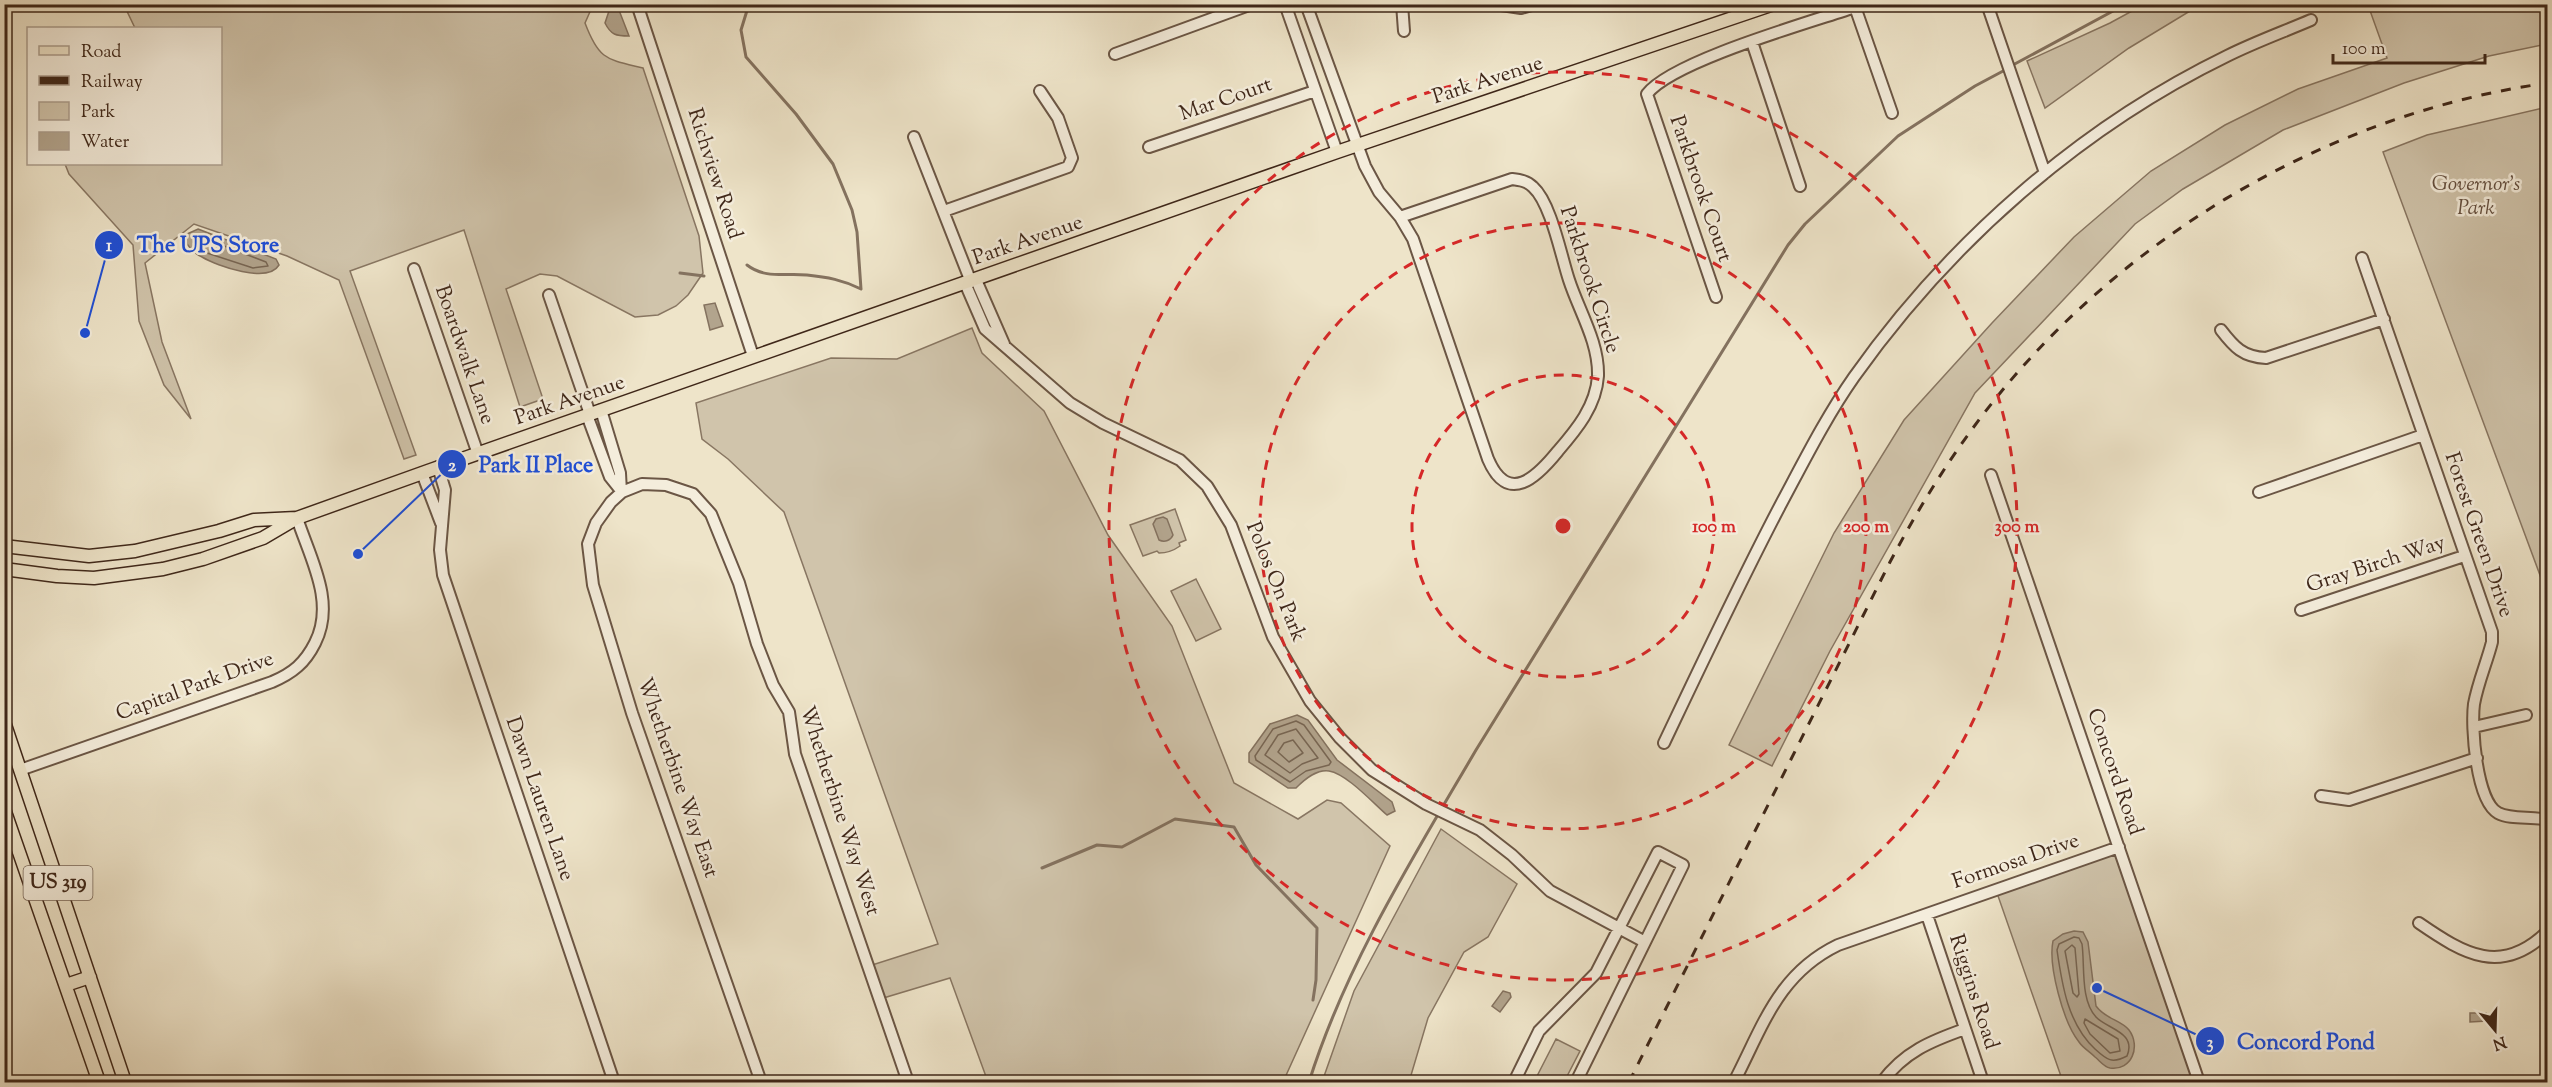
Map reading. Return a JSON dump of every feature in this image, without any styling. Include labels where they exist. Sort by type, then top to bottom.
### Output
[{"type":"main road","name":"Park Avenue","points":[[7,571],[76,577],[130,575],[202,559],[263,538],[297,518],[438,467],[1337,152],[1774,4]]},
{"type":"main road","name":"Park Avenue","points":[[4,546],[89,556],[135,551],[219,531],[254,520],[297,518]]},
{"type":"main road","points":[[219,531],[241,545]]},
{"type":"main road","name":"US 319","points":[[4,722],[125,1083]]},
{"type":"main road","name":"US 319","points":[[4,809],[99,1083]]},
{"type":"main road","points":[[66,985],[90,978]]},
{"type":"street","name":"Richview Road","points":[[637,4],[753,356]]},
{"type":"street","points":[[1115,54],[1252,4]]},
{"type":"street","points":[[1285,4],[1337,152]]},
{"type":"street","name":"Parkbrook Circle","points":[[1306,4],[1365,166],[1379,192],[1400,217],[1413,239],[1491,466],[1507,483],[1514,485],[1527,482],[1541,471],[1584,420],[1594,395],[1598,376],[1590,331],[1576,300],[1552,224],[1540,196],[1533,187],[1523,181],[1512,179],[1400,217]]},
{"type":"street","points":[[1402,4],[1404,31]]},
{"type":"street","points":[[1495,4],[1521,8],[1535,4]]},
{"type":"street","points":[[1987,4],[2045,173]]},
{"type":"street","points":[[1800,186],[1752,42],[1854,6],[1892,113]]},
{"type":"street","points":[[1664,743],[1747,568],[1810,449],[1853,378],[1913,301],[2000,211],[2104,128],[2182,80],[2228,56],[2311,20]]},
{"type":"street","points":[[1296,36],[1314,29]]},
{"type":"street","name":"Parkbrook Court","points":[[1716,297],[1647,94],[1667,77],[1707,57],[1752,42]]},
{"type":"street","points":[[944,211],[1071,164],[1072,158],[1058,118],[1040,91]]},
{"type":"street","name":"Mar Court","points":[[1149,147],[1315,91]]},
{"type":"street","name":"Polos On Park","points":[[914,137],[971,282],[1005,347],[1070,403],[1180,460],[1207,486],[1231,525],[1273,638],[1310,701],[1340,738],[1372,770],[1426,804],[1452,815],[1498,843],[1550,891],[1646,942]]},
{"type":"street","name":"Forest Green Drive","points":[[2362,258],[2492,632],[2492,642],[2474,705],[2477,758],[2483,793],[2488,804],[2496,813],[2547,820]]},
{"type":"street","name":"Boardwalk Lane","points":[[414,269],[478,454]]},
{"type":"street","points":[[549,295],[592,413],[620,473],[621,492]]},
{"type":"street","points":[[2221,330],[2241,352],[2252,358],[2266,358],[2384,319]]},
{"type":"street","points":[[2259,492],[2423,435]]},
{"type":"street","name":"Dawn Lauren Lane","points":[[438,467],[445,490],[440,550],[443,575],[614,1083]]},
{"type":"street","name":"Dawn Lauren Lane","points":[[422,473],[442,526]]},
{"type":"street","name":"Concord Road","points":[[1991,475],[2199,1083]]},
{"type":"street","name":"Whetherbine Way West","points":[[621,492],[642,484],[666,485],[693,495],[711,514],[739,583],[757,644],[773,685],[789,712],[795,754],[908,1083]]},
{"type":"street","name":"Whetherbine Way East","points":[[621,492],[596,523],[588,544],[593,585],[632,713],[761,1083]]},
{"type":"street","name":"Capital Park Drive","points":[[20,770],[272,682],[297,669],[306,659],[319,635],[325,609],[323,594],[297,518]]},
{"type":"street","name":"Gray Birch Way","points":[[2301,610],[2464,556]]},
{"type":"street","points":[[2474,727],[2526,715]]},
{"type":"street","points":[[2320,796],[2349,800],[2477,758]]},
{"type":"street","name":"Formosa Drive","points":[[1734,1083],[1779,994],[1798,971],[1817,955],[1838,945],[2119,847]]},
{"type":"street","points":[[1514,1083],[1539,1031],[1596,973],[1658,852],[1683,865],[1576,1083]]},
{"type":"street","name":"Riggins Road","points":[[1927,915],[1983,1083]]},
{"type":"street","points":[[2419,923],[2452,946],[2479,957],[2490,958],[2505,957],[2521,951],[2547,931]]},
{"type":"street","points":[[1882,1083],[1892,1069],[1915,1049],[1965,1029]]},
{"type":"green space","points":[[124,5],[593,5],[585,23],[600,51],[612,60],[643,68],[699,236],[703,273],[688,295],[676,306],[658,315],[635,317],[557,276],[540,274],[506,289],[543,399],[520,407],[464,230],[350,271],[416,455],[404,459],[339,280],[287,256],[194,224],[145,263],[162,342],[191,419],[164,385],[139,321],[133,245],[69,174],[65,165],[222,165],[222,27],[135,27]]},
{"type":"green space","points":[[2143,5],[2200,5],[2129,48],[2045,108],[2027,61],[2110,23]]},
{"type":"green space","points":[[2368,5],[2547,5],[2547,44],[2489,56],[2404,83],[2283,130],[2183,189],[2135,224],[1975,393],[1830,651],[1772,766],[1729,745],[1834,533],[1904,420],[2074,237],[2151,171],[2225,125],[2298,89],[2387,58]]},
{"type":"green space","name":"Governor's Park","points":[[2548,107],[2547,594],[2383,152],[2427,135]]},
{"type":"green space","points":[[972,328],[982,353],[1044,411],[1108,535],[1172,626],[1234,783],[1298,819],[1327,800],[1341,803],[1390,846],[1283,1082],[988,1082],[950,978],[880,999],[869,966],[938,944],[784,512],[728,459],[702,439],[696,403],[831,358],[897,359]]},
{"type":"green space","points":[[1175,509],[1186,540],[1179,543],[1180,546],[1165,553],[1157,551],[1143,556],[1130,525]]},
{"type":"green space","points":[[1196,579],[1221,629],[1196,641],[1171,591]]},
{"type":"green space","points":[[1441,829],[1517,884],[1488,937],[1464,952],[1428,1018],[1409,1082],[1322,1082],[1354,991]]},
{"type":"green space","points":[[2117,851],[2197,1082],[2063,1082],[1997,893]]},
{"type":"green space","points":[[1556,1039],[1580,1051],[1564,1082],[1534,1082]]},
{"type":"water","points":[[611,5],[617,5],[629,36],[614,34],[607,27],[605,23]]},
{"type":"water","points":[[198,229],[276,259],[279,265],[264,273],[254,273],[209,261],[187,244],[187,234]]},
{"type":"water","points":[[715,303],[723,326],[710,330],[704,305]]},
{"type":"water","points":[[1163,517],[1167,519],[1173,535],[1169,540],[1163,541],[1159,540],[1153,524],[1156,519]]},
{"type":"water","points":[[1297,715],[1308,720],[1337,760],[1392,802],[1395,811],[1387,815],[1352,783],[1336,773],[1324,771],[1315,773],[1296,788],[1288,788],[1249,762],[1249,753],[1270,724]]},
{"type":"water","points":[[2074,931],[2083,932],[2088,942],[2096,1006],[2104,1014],[2126,1027],[2133,1036],[2134,1050],[2129,1062],[2124,1066],[2110,1068],[2106,1066],[2081,1044],[2073,1033],[2062,1008],[2053,964],[2053,941],[2063,934]]},
{"type":"water","points":[[1503,991],[1510,993],[1511,997],[1500,1012],[1492,1006]]},
{"type":"water","points":[[2470,1013],[2486,1013],[2487,1021],[2470,1022]]},
{"type":"waterway","points":[[749,4],[741,30],[746,57],[796,114],[833,164],[852,210],[857,232],[861,289]]},
{"type":"waterway","points":[[2011,66],[2126,4]]},
{"type":"waterway","points":[[1309,1082],[1342,995],[1406,871],[1476,750],[1788,245],[1805,224],[1898,136],[1975,86],[2005,70]]},
{"type":"waterway","points":[[747,265],[768,274],[821,277],[841,281],[861,289]]},
{"type":"waterway","points":[[680,273],[704,276]]},
{"type":"waterway","points":[[1042,868],[1097,845],[1122,847],[1175,819],[1234,827],[1256,865],[1317,928],[1316,980],[1313,1000]]},
{"type":"railway","points":[[1629,1082],[1901,542],[1958,448],[1985,412],[2039,349],[2099,291],[2164,239],[2235,194],[2309,154],[2386,123],[2466,99],[2548,83]]},
{"type":"place","name":"The UPS Store","points":[[85,333]]},
{"type":"place","name":"Park II Place","points":[[358,554]]},
{"type":"place","name":"Concord Pond","points":[[2097,988]]}]
